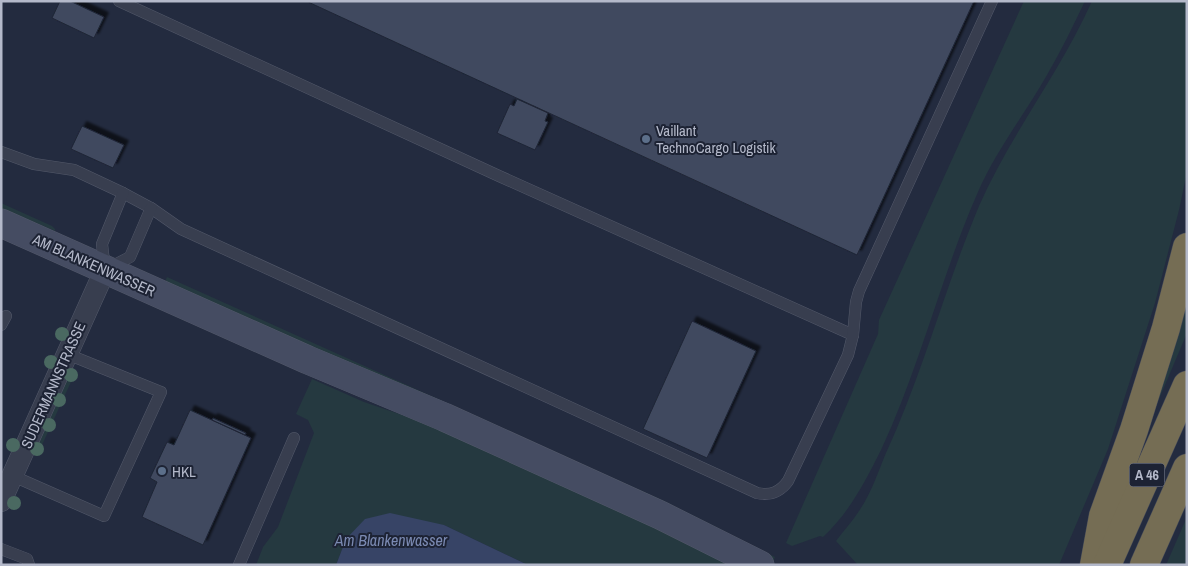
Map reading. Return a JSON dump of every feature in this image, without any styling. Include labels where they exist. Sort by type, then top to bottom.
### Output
[{"type":"highway","points":[[1094,565],[1103,516],[1134,430],[1163,337],[1187,247]]},
{"type":"highway","name":"A 46","points":[[1107,565],[1187,385]]},
{"type":"highway","points":[[1144,565],[1187,468]]},
{"type":"street","name":"AM BLANKENWASSER","points":[[1,223],[370,387],[444,417],[660,515],[760,565]]},
{"type":"street","name":"SUDERMANNSTRASSE","points":[[1,501],[105,270]]},
{"type":"lane","points":[[119,1],[490,172],[853,335]]},
{"type":"lane","points":[[1,152],[34,164],[74,170],[151,208],[180,229],[757,493],[764,495],[774,494],[788,481],[848,355],[853,335],[856,302],[862,283],[992,1]]},
{"type":"lane","points":[[123,193],[102,244],[105,270],[130,257],[151,208]]},
{"type":"lane","points":[[12,476],[104,516],[161,392],[67,354]]},
{"type":"lane","points":[[239,565],[294,438]]},
{"type":"lane","points":[[1,549],[27,559],[29,565]]},
{"type":"shaded area","points":[[1024,1],[1085,1],[1052,66],[1002,148],[978,192],[953,256],[895,419],[869,474],[841,518],[823,537],[820,536],[792,546],[786,543],[878,334],[879,320]]},
{"type":"shaded area","points":[[1092,1],[1187,1],[1187,172],[1155,303],[1108,449],[1059,565],[858,565],[836,541],[859,511],[874,483],[923,361],[955,268],[991,180],[1065,53]]},
{"type":"shaded area","points":[[1,203],[52,226],[55,231],[1,208]]},
{"type":"shaded area","points":[[167,277],[664,501],[775,557],[773,561],[661,505],[165,282]]},
{"type":"shaded area","points":[[1187,297],[1187,333],[1151,418]]},
{"type":"shaded area","points":[[71,369],[76,371],[37,456],[32,454]]},
{"type":"shaded area","points":[[312,379],[364,402],[458,434],[738,565],[528,565],[444,525],[346,539],[336,565],[256,565],[263,547],[278,527],[314,433],[308,420],[296,414]]},
{"type":"shaded area","points":[[1187,517],[1187,565],[1166,565]]},
{"type":"water","name":"Am Blankenwasser","points":[[390,513],[444,525],[528,565],[336,565],[346,539],[365,519]]},
{"type":"building","points":[[60,1],[70,1],[104,17],[94,38],[52,18]]},
{"type":"building","points":[[306,1],[974,1],[857,255]]},
{"type":"building","points":[[517,99],[548,113],[545,121],[548,122],[535,150],[497,133],[510,104],[514,106]]},
{"type":"building","points":[[82,126],[124,145],[113,168],[71,149]]},
{"type":"building","points":[[692,321],[756,351],[707,458],[643,429]]},
{"type":"building","points":[[190,410],[251,438],[203,545],[142,517],[157,482],[150,478],[167,442],[174,445]]},
{"type":"building","points":[[213,418],[246,433],[245,435],[212,420]]},
{"type":"place","name":"Vaillant TechnoCargo Logistik","points":[[646,139]]},
{"type":"place","name":"HKL","points":[[162,471]]}]
